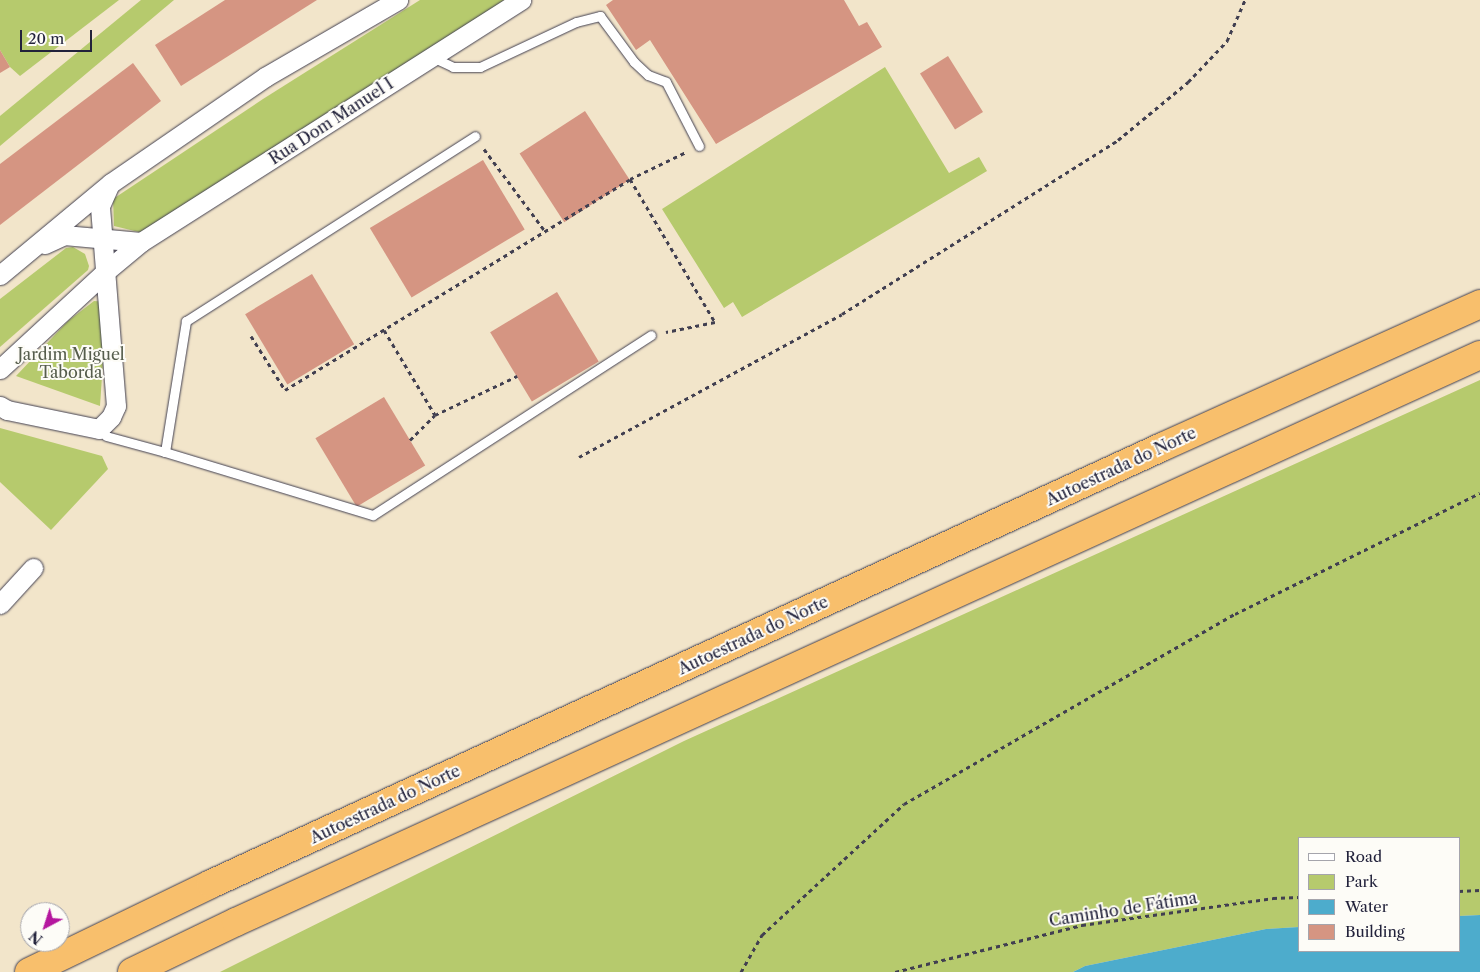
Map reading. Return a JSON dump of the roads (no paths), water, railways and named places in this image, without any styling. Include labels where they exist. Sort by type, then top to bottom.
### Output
[{"type":"highway","name":"Autoestrada do Norte","points":[[30,972],[211,884],[1143,456],[1480,304]]},
{"type":"highway","points":[[132,972],[236,922],[1480,355]]},
{"type":"street","points":[[0,275],[111,183],[265,77],[398,0]]},
{"type":"street","name":"Rua Dom Manuel I","points":[[0,369],[105,272],[141,242],[521,0]]},
{"type":"street","points":[[0,406],[7,410],[99,429],[111,417],[116,406],[101,238],[100,206],[111,183]]},
{"type":"street","points":[[28,251],[64,236],[141,242]]},
{"type":"street","points":[[0,604],[34,568]]},
{"type":"lane","points":[[432,57],[453,68],[480,67],[576,22],[600,16],[634,62],[648,75],[666,82],[699,146]]},
{"type":"lane","points":[[165,452],[186,321],[475,136]]},
{"type":"lane","points":[[106,436],[373,515],[651,335]]},
{"type":"water","points":[[1480,915],[1480,972],[1073,972],[1085,966],[1266,929],[1298,927],[1298,952],[1460,952],[1460,916]]},
{"type":"park label","name":"Jardim Miguel Taborda","points":[[71,363]]}]
